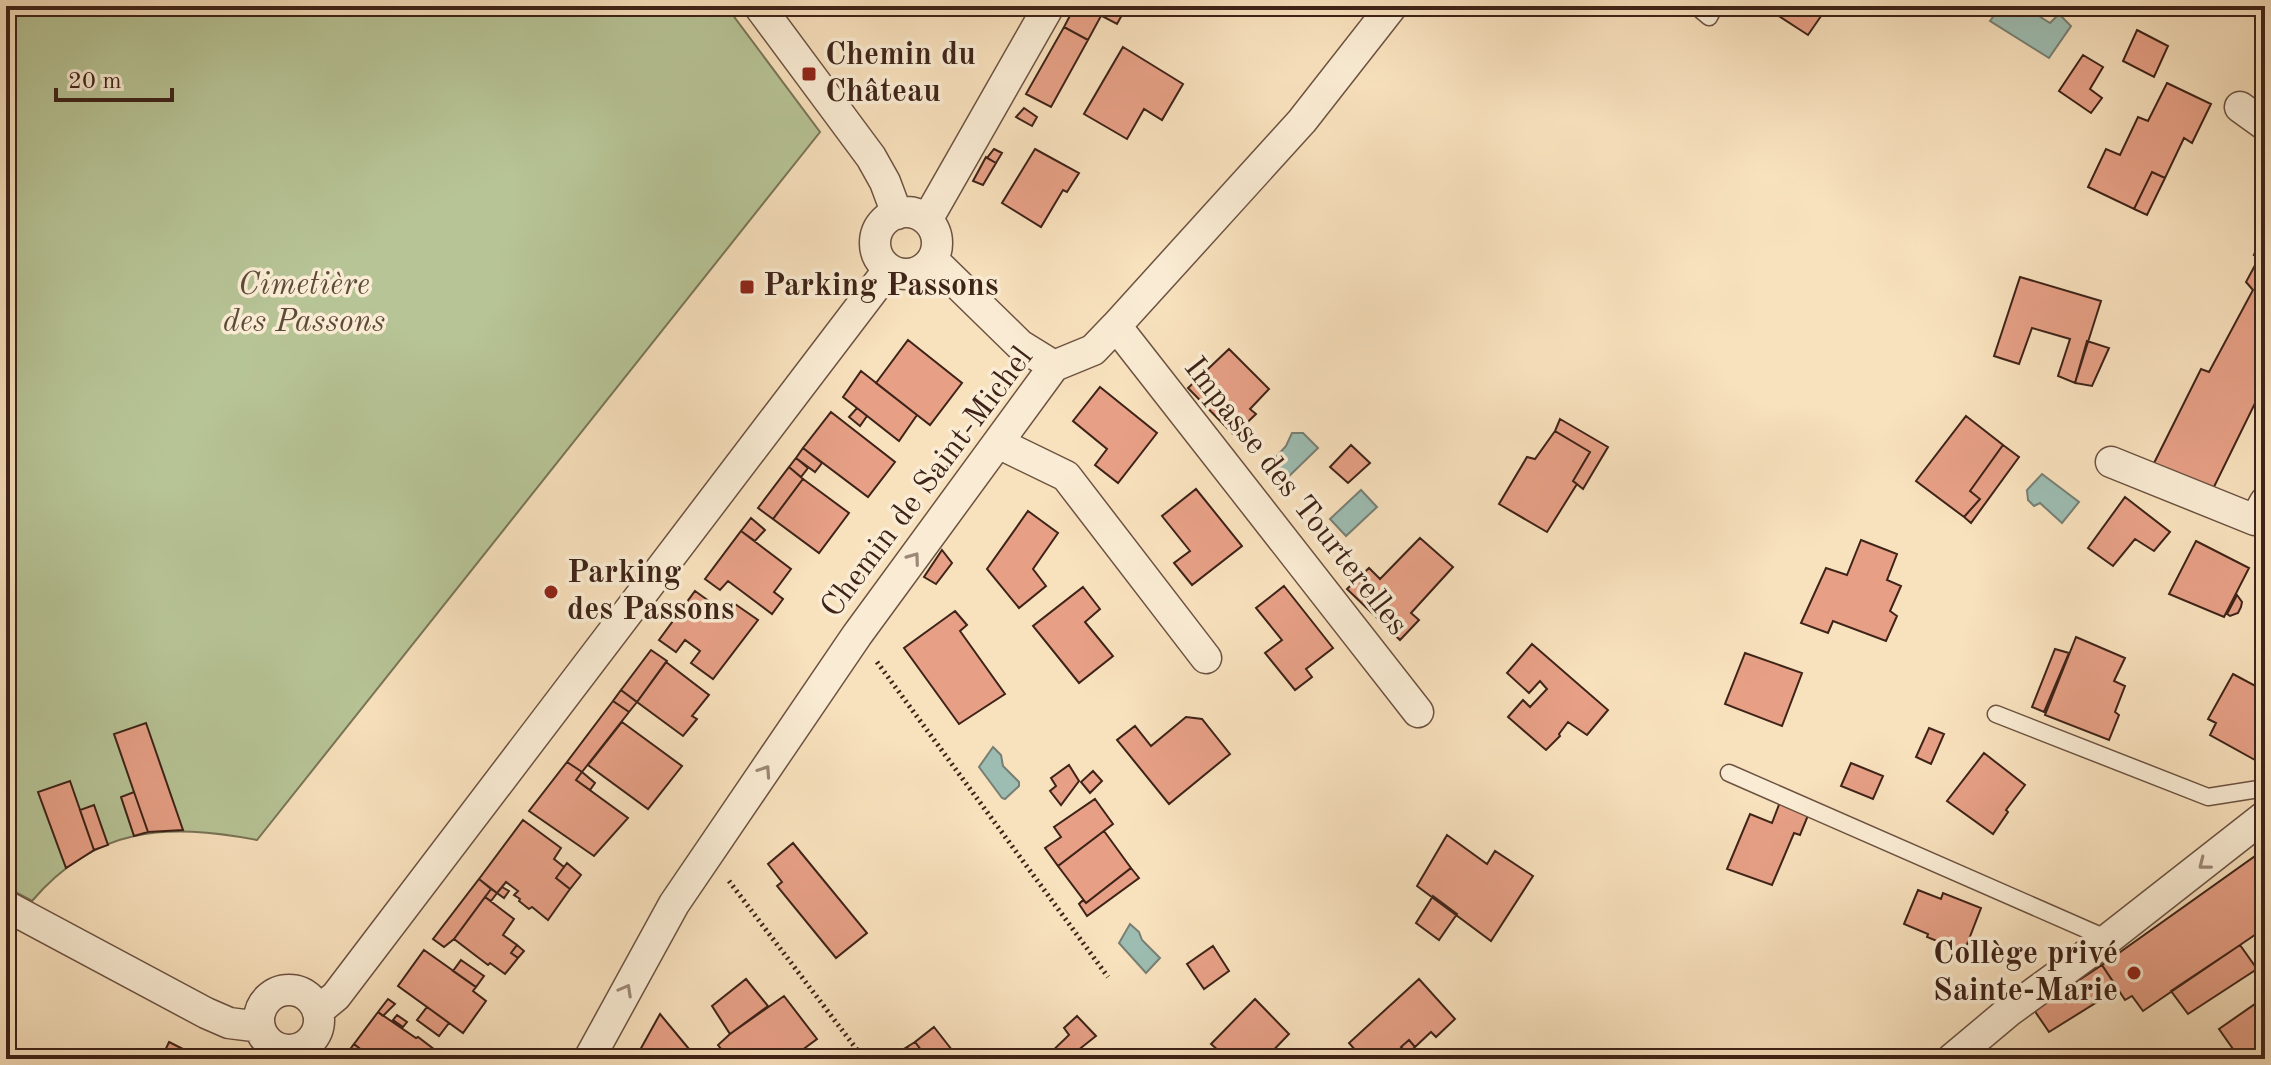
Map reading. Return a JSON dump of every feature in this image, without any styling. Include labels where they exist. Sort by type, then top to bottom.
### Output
[{"type":"street","points":[[759,6],[871,157],[897,214]]},
{"type":"street","points":[[927,220],[1049,6]]},
{"type":"street","name":"Chemin de Saint-Michel","points":[[589,1059],[674,904],[857,635],[1054,366],[1093,350],[1116,326],[1302,121],[1392,6]]},
{"type":"street","points":[[2240,107],[2265,125]]},
{"type":"street","points":[[912,212],[927,220],[938,241],[933,260],[918,272],[898,273],[889,269],[876,253],[876,237],[883,222],[897,214],[912,212]]},
{"type":"street","points":[[933,260],[1020,345],[1054,366]]},
{"type":"street","points":[[318,1011],[336,996],[889,269]]},
{"type":"street","name":"Impasse des Tourterelles","points":[[1116,326],[1418,712]]},
{"type":"street","points":[[998,443],[1066,476],[1206,658]]},
{"type":"street","points":[[2111,462],[2255,520],[2265,502]]},
{"type":"street","points":[[1952,1059],[2008,1012],[2108,939],[2265,816]]},
{"type":"street","points":[[6,906],[206,1013],[229,1023],[260,1027]]},
{"type":"street","points":[[280,991],[300,991],[309,997],[318,1011],[319,1024],[305,1053],[273,1045],[260,1027],[260,1011],[264,1002],[280,991]]},
{"type":"lane","points":[[1696,6],[1709,17],[1715,6]]},
{"type":"lane","points":[[1996,714],[2208,797],[2265,788]]},
{"type":"lane","points":[[1729,773],[2108,939]]},
{"type":"path","points":[[857,635],[1108,977]]},
{"type":"path","points":[[709,853],[864,1059]]},
{"type":"green space","name":"Cimetière des Passons","points":[[6,6],[726,6],[820,132],[257,840],[192,832],[134,836],[107,844],[81,857],[56,876],[32,901],[6,887]]},
{"type":"water","points":[[2001,6],[2023,6],[2050,23],[2059,14],[2071,26],[2049,58],[1990,21]]},
{"type":"water","points":[[1292,433],[1303,433],[1318,448],[1282,483],[1267,467],[1286,446]]},
{"type":"water","points":[[2042,474],[2079,502],[2062,523],[2040,503],[2034,506],[2028,500],[2027,490]]},
{"type":"water","points":[[1361,490],[1377,507],[1346,536],[1330,519]]},
{"type":"water","points":[[993,747],[1001,755],[1003,766],[1019,782],[1019,786],[1005,799],[979,767]]},
{"type":"water","points":[[1130,924],[1160,958],[1146,973],[1119,943]]},
{"type":"building","points":[[1075,6],[1083,6],[1101,16],[1088,40],[1064,27]]},
{"type":"building","points":[[1083,6],[1127,6],[1117,24]]},
{"type":"building","points":[[1765,6],[1828,6],[1808,35],[1765,7]]},
{"type":"building","points":[[1064,27],[1088,40],[1051,107],[1026,94]]},
{"type":"building","points":[[2137,30],[2168,46],[2154,77],[2123,61]]},
{"type":"building","points":[[1123,47],[1183,84],[1162,120],[1144,109],[1127,139],[1084,114]]},
{"type":"building","points":[[2083,55],[2103,67],[2090,89],[2102,98],[2091,113],[2059,91]]},
{"type":"building","points":[[2167,83],[2211,104],[2192,143],[2184,138],[2165,178],[2152,172],[2134,209],[2088,187],[2106,149],[2120,155],[2138,117],[2148,121]]},
{"type":"building","points":[[1024,108],[1037,117],[1032,126],[1016,117]]},
{"type":"building","points":[[994,149],[1002,153],[996,163],[987,158]]},
{"type":"building","points":[[1035,149],[1079,173],[1067,192],[1063,190],[1041,227],[1002,203]]},
{"type":"building","points":[[986,157],[996,163],[983,185],[973,181]]},
{"type":"building","points":[[2152,172],[2165,178],[2147,215],[2134,209]]},
{"type":"building","points":[[2258,245],[2265,249],[2265,398],[2259,395],[2211,493],[2152,467],[2201,369],[2209,372],[2253,290],[2246,282],[2260,256],[2254,255]]},
{"type":"building","points":[[2020,277],[2101,301],[2075,383],[2058,376],[2070,339],[2032,328],[2019,364],[1994,356]]},
{"type":"building","points":[[908,340],[962,383],[930,425],[876,383]]},
{"type":"building","points":[[2087,341],[2109,348],[2092,386],[2075,383]]},
{"type":"building","points":[[1229,349],[1269,389],[1250,409],[1256,414],[1234,435],[1188,388]]},
{"type":"building","points":[[861,371],[917,415],[899,441],[843,397]]},
{"type":"building","points":[[1100,387],[1157,433],[1118,483],[1095,465],[1107,449],[1073,421]]},
{"type":"building","points":[[857,408],[867,416],[860,426],[849,417]]},
{"type":"building","points":[[831,412],[895,462],[868,497],[803,448]]},
{"type":"building","points":[[1966,416],[2003,445],[1970,491],[1980,499],[1964,517],[1916,481]]},
{"type":"building","points":[[1560,419],[1608,447],[1583,489],[1573,481],[1590,452],[1555,431]]},
{"type":"building","points":[[1555,431],[1590,452],[1573,481],[1577,484],[1547,532],[1499,504],[1527,457],[1535,459]]},
{"type":"building","points":[[1351,445],[1370,463],[1348,483],[1330,467]]},
{"type":"building","points":[[2003,445],[2019,457],[1971,523],[1964,517],[1980,499],[1970,491]]},
{"type":"building","points":[[803,448],[822,463],[815,472],[796,458]]},
{"type":"building","points":[[796,458],[808,468],[801,477],[789,467]]},
{"type":"building","points":[[789,467],[803,479],[773,519],[758,508]]},
{"type":"building","points":[[803,479],[849,513],[819,553],[773,519]]},
{"type":"building","points":[[1196,489],[1242,546],[1192,585],[1174,563],[1190,551],[1162,516]]},
{"type":"building","points":[[2125,497],[2170,532],[2154,551],[2135,539],[2113,566],[2088,548]]},
{"type":"building","points":[[1028,511],[1058,533],[1033,569],[1046,586],[1019,608],[987,569]]},
{"type":"building","points":[[751,518],[765,530],[755,541],[741,531]]},
{"type":"building","points":[[741,531],[791,569],[774,592],[783,599],[772,614],[728,581],[720,590],[705,579]]},
{"type":"building","points":[[1420,538],[1453,567],[1411,613],[1419,620],[1400,640],[1347,589],[1369,568],[1380,579]]},
{"type":"building","points":[[1861,540],[1897,554],[1887,580],[1901,586],[1890,611],[1897,616],[1886,641],[1833,621],[1828,633],[1801,623],[1826,568],[1847,575]]},
{"type":"building","points":[[2196,541],[2249,568],[2224,617],[2169,594]]},
{"type":"building","points":[[942,550],[952,563],[936,584],[924,577]]},
{"type":"building","points":[[1284,586],[1333,648],[1306,669],[1312,677],[1295,690],[1265,653],[1282,640],[1256,608]]},
{"type":"building","points":[[1083,587],[1100,609],[1085,622],[1113,656],[1079,683],[1033,626]]},
{"type":"building","points":[[695,591],[727,614],[735,604],[758,620],[713,679],[691,663],[700,651],[685,640],[676,652],[659,640]]},
{"type":"building","points":[[2237,595],[2242,602],[2241,607],[2238,613],[2230,616],[2227,614]]},
{"type":"building","points":[[955,611],[967,625],[960,631],[1005,694],[959,724],[904,648]]},
{"type":"building","points":[[2076,637],[2125,658],[2114,681],[2125,686],[2115,712],[2119,715],[2109,740],[2045,715]]},
{"type":"building","points":[[1532,644],[1608,710],[1587,735],[1568,722],[1546,750],[1508,717],[1523,700],[1530,707],[1547,689],[1540,681],[1529,693],[1507,673]]},
{"type":"building","points":[[2055,649],[2069,653],[2044,712],[2032,707]]},
{"type":"building","points":[[651,650],[667,661],[637,702],[621,690]]},
{"type":"building","points":[[1745,653],[1802,673],[1782,726],[1725,704]]},
{"type":"building","points":[[666,662],[709,695],[692,716],[697,719],[683,736],[637,702]]},
{"type":"building","points":[[2233,674],[2265,691],[2265,743],[2255,760],[2210,735],[2216,723],[2208,719]]},
{"type":"building","points":[[621,690],[637,702],[629,712],[613,701]]},
{"type":"building","points":[[613,701],[629,712],[582,772],[567,762]]},
{"type":"building","points":[[1186,717],[1202,719],[1230,754],[1169,804],[1117,740],[1135,726],[1151,746]]},
{"type":"building","points":[[622,722],[682,766],[648,809],[588,765]]},
{"type":"building","points":[[146,723],[183,830],[148,832],[134,792],[114,734]]},
{"type":"building","points":[[1929,728],[1944,734],[1931,764],[1916,757]]},
{"type":"building","points":[[1984,753],[2025,785],[1993,834],[1947,801]]},
{"type":"building","points":[[567,762],[582,772],[576,780],[628,818],[594,856],[529,811]]},
{"type":"building","points":[[1851,763],[1883,776],[1873,799],[1841,786]]},
{"type":"building","points":[[1069,765],[1079,781],[1061,805],[1050,791],[1056,786],[1051,778]]},
{"type":"building","points":[[1093,771],[1102,781],[1090,793],[1081,782]]},
{"type":"building","points":[[582,772],[595,783],[590,790],[576,780]]},
{"type":"building","points":[[70,781],[94,850],[66,868],[38,792]]},
{"type":"building","points":[[134,792],[148,832],[134,836],[121,797]]},
{"type":"building","points":[[1095,799],[1113,824],[1058,866],[1045,848],[1061,837],[1054,827]]},
{"type":"building","points":[[1780,802],[1809,813],[1800,835],[1794,833],[1772,885],[1727,869],[1750,814],[1772,823]]},
{"type":"building","points":[[94,805],[108,845],[94,850],[80,810]]},
{"type":"building","points":[[523,820],[561,848],[554,859],[564,867],[556,878],[570,889],[548,920],[519,901],[514,895],[518,891],[506,882],[497,893],[479,879]]},
{"type":"building","points":[[1104,831],[1131,868],[1086,903],[1058,866]]},
{"type":"building","points":[[1447,835],[1487,864],[1495,851],[1533,876],[1491,941],[1417,886]]},
{"type":"building","points":[[793,843],[867,933],[836,958],[777,886],[782,882],[768,864]]},
{"type":"building","points":[[2265,849],[2265,928],[2143,1011],[2132,996],[2125,1000],[2102,965]]},
{"type":"building","points":[[567,863],[581,875],[570,889],[556,878]]},
{"type":"building","points":[[1131,868],[1139,878],[1087,916],[1079,904],[1083,900],[1086,903]]},
{"type":"building","points":[[479,879],[491,889],[454,939],[444,947],[433,939]]},
{"type":"building","points":[[502,887],[509,891],[504,898],[497,893]]},
{"type":"building","points":[[491,889],[497,893],[491,901],[485,897]]},
{"type":"building","points":[[1918,890],[1941,899],[1943,893],[1981,908],[1964,952],[1904,924]]},
{"type":"building","points":[[1433,896],[1457,914],[1439,940],[1416,923]]},
{"type":"building","points":[[485,897],[514,919],[503,935],[517,945],[511,953],[518,958],[505,974],[454,939]]},
{"type":"building","points":[[517,945],[524,951],[518,958],[511,953]]},
{"type":"building","points":[[2240,945],[2257,969],[2188,1014],[2171,991]]},
{"type":"building","points":[[1213,946],[1229,971],[1204,989],[1187,964]]},
{"type":"building","points":[[424,950],[476,987],[473,991],[486,1001],[463,1033],[398,986]]},
{"type":"building","points":[[461,960],[484,976],[476,987],[453,971]]},
{"type":"building","points":[[2102,965],[2118,989],[2049,1032],[2034,1010]]},
{"type":"building","points":[[746,979],[768,1006],[730,1034],[712,1006]]},
{"type":"building","points":[[1419,979],[1455,1019],[1436,1037],[1431,1032],[1415,1047],[1409,1040],[1401,1047],[1408,1054],[1402,1059],[1363,1059],[1349,1043]]},
{"type":"building","points":[[784,996],[817,1039],[790,1059],[729,1059],[718,1045]]},
{"type":"building","points":[[2265,997],[2265,1050],[2251,1059],[2240,1059],[2219,1029]]},
{"type":"building","points":[[388,999],[395,1004],[383,1016],[378,1012]]},
{"type":"building","points":[[1255,999],[1289,1034],[1265,1059],[1228,1059],[1211,1044]]},
{"type":"building","points":[[427,1007],[449,1023],[439,1036],[417,1020]]},
{"type":"building","points":[[378,1012],[435,1050],[428,1059],[368,1059],[368,1055],[354,1044]]},
{"type":"building","points":[[660,1014],[689,1049],[684,1059],[635,1059]]},
{"type":"building","points":[[397,1015],[407,1022],[403,1027],[393,1020]]},
{"type":"building","points":[[1077,1016],[1096,1036],[1067,1059],[1044,1059],[1069,1035],[1064,1028]]},
{"type":"building","points":[[934,1027],[959,1059],[928,1059],[915,1042]]},
{"type":"building","points":[[1409,1040],[1415,1047],[1408,1054],[1401,1047]]},
{"type":"building","points":[[169,1042],[185,1050],[181,1059],[161,1059]]},
{"type":"building","points":[[915,1042],[928,1059],[916,1059],[907,1047]]},
{"type":"building","points":[[354,1044],[368,1055],[368,1059],[343,1059]]},
{"type":"building","points":[[907,1047],[916,1059],[902,1059],[897,1053]]},
{"type":"building","points":[[100,1051],[111,1059],[94,1059]]},
{"type":"place","name":"Chemin du Château","points":[[809,74]]},
{"type":"place","name":"Parking Passons","points":[[747,287]]},
{"type":"place","name":"Parking des Passons","points":[[551,592]]},
{"type":"place","name":"Collège privé Sainte-Marie","points":[[2134,973]]}]
